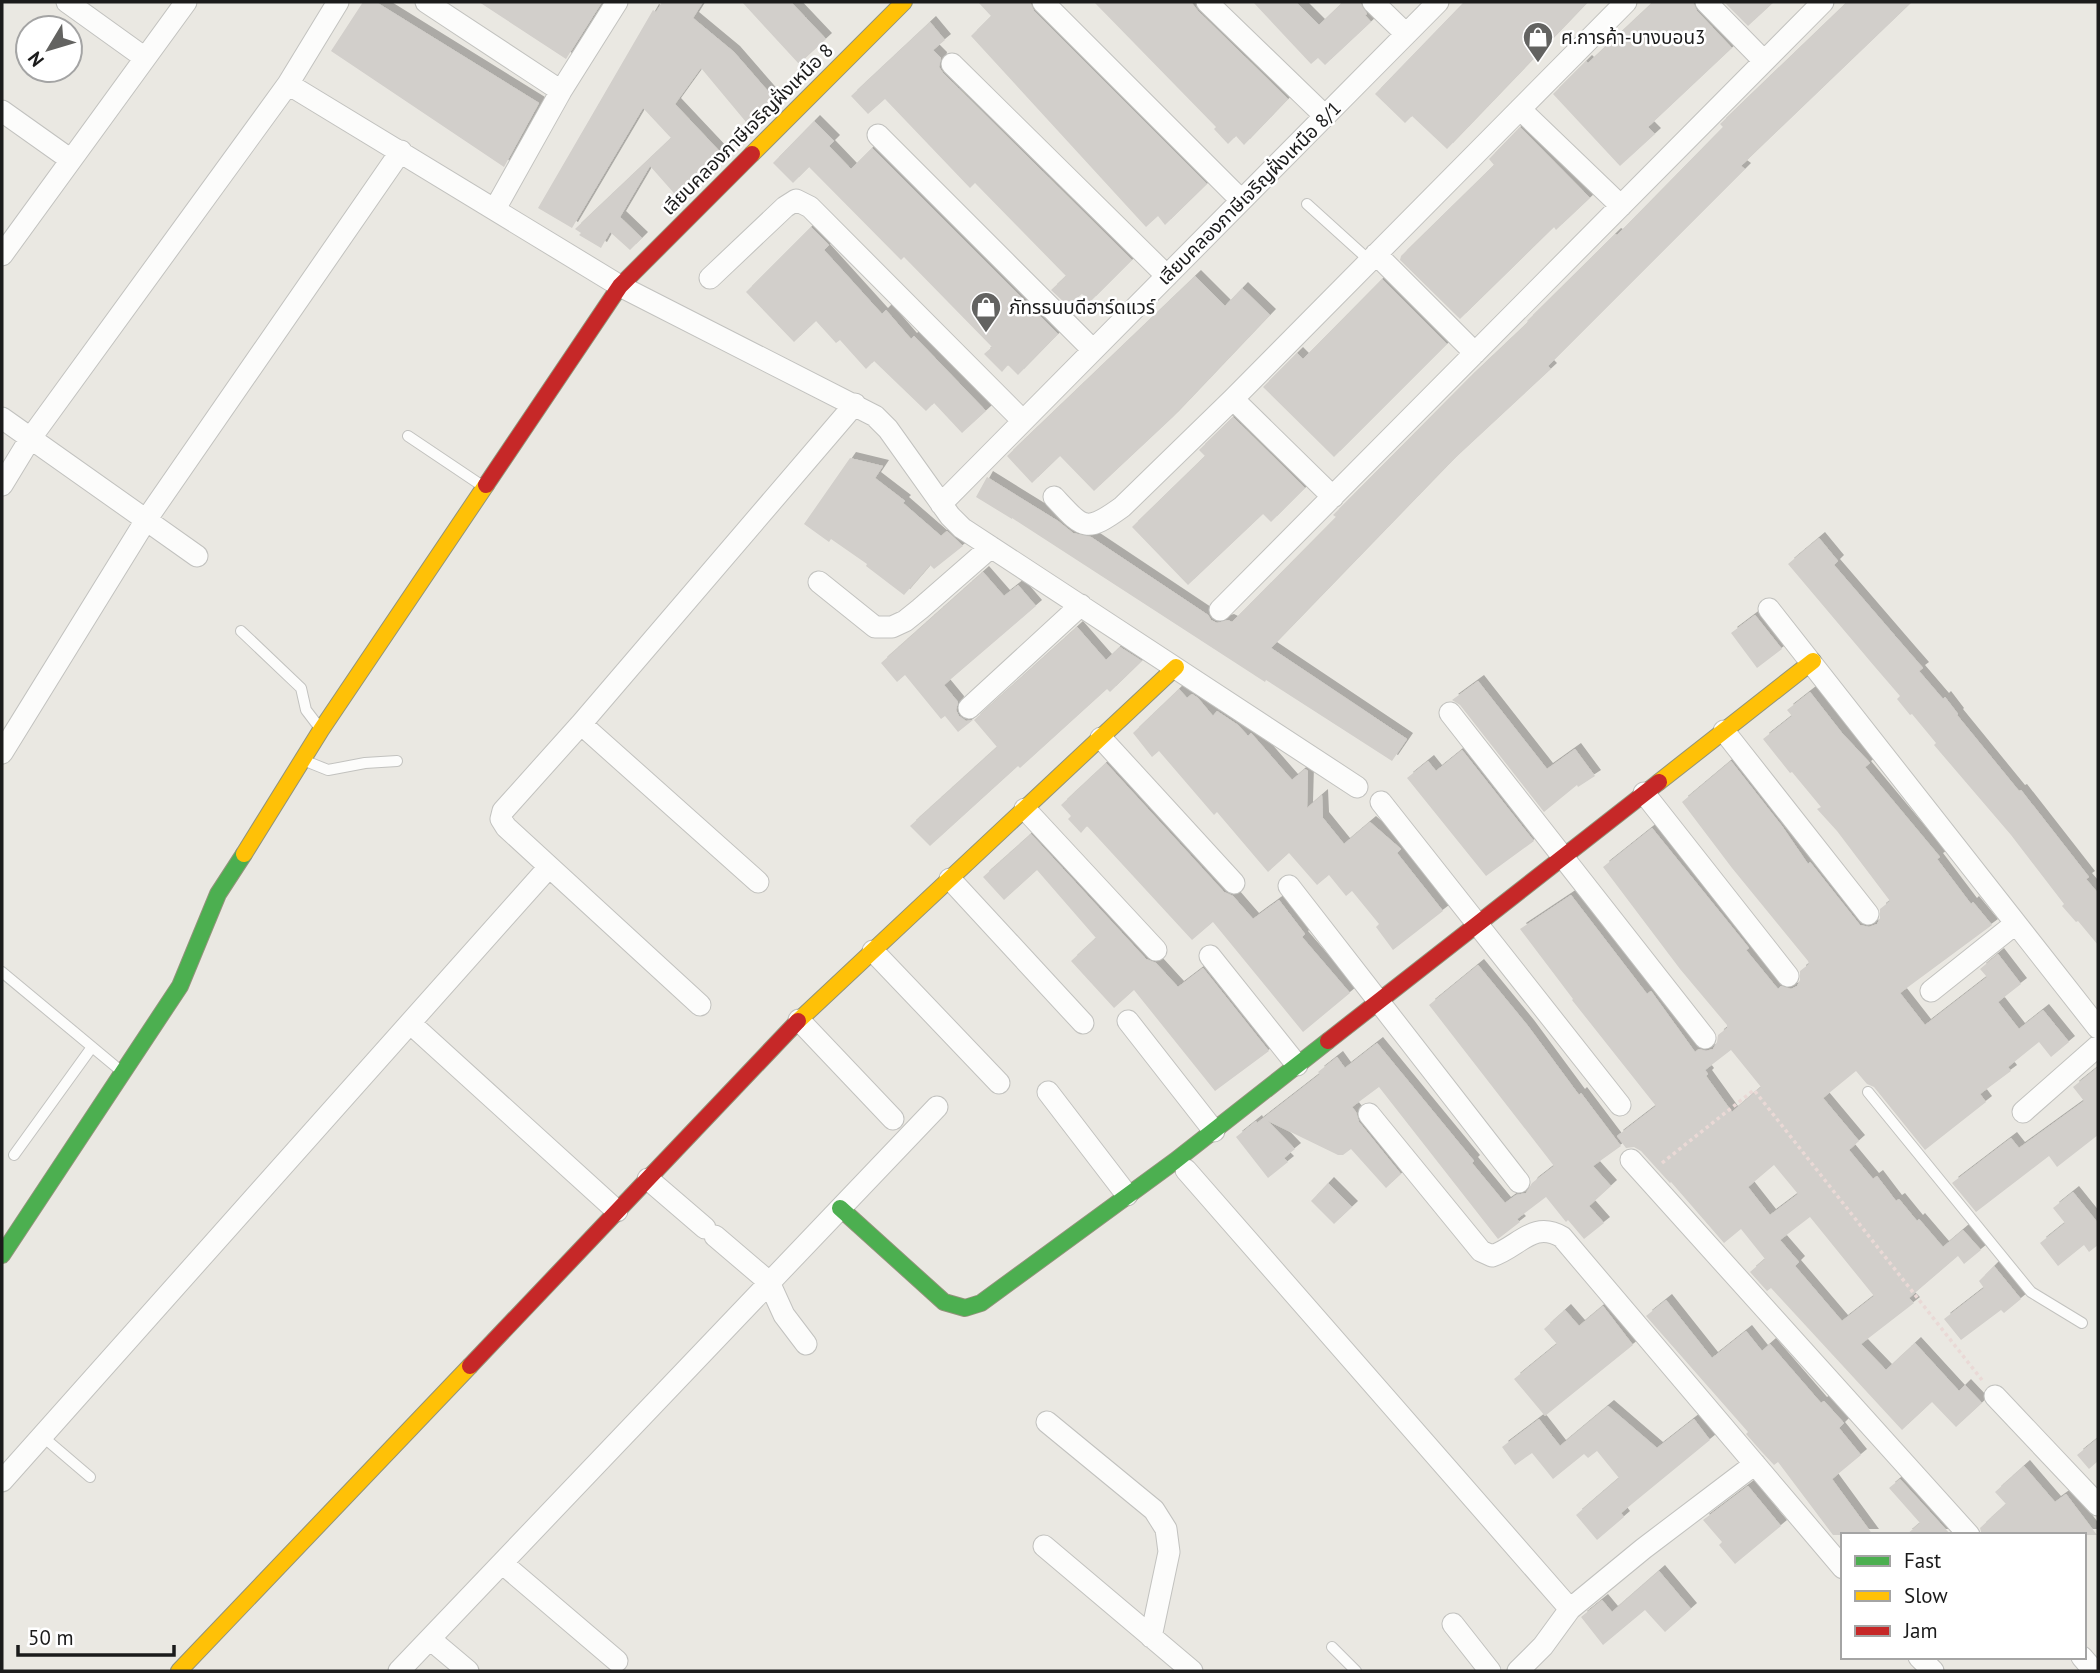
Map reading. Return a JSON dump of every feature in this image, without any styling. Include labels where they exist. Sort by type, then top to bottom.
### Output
[{"type":"street","points":[[67,2],[145,58]]},
{"type":"street","points":[[2,255],[186,2]]},
{"type":"street","points":[[2,485],[30,439],[288,84],[338,2]]},
{"type":"street","points":[[426,2],[561,91]]},
{"type":"street","points":[[495,209],[561,91],[617,2]]},
{"type":"street","name":"เลียบคลองภาษีเจริญฝั่งเหนือ 8","points":[[2,1255],[180,986],[218,894],[321,730],[620,286],[904,2]]},
{"type":"street","points":[[1043,2],[1241,200]]},
{"type":"street","points":[[1207,2],[1325,116]]},
{"type":"street","points":[[1373,2],[1406,34]]},
{"type":"street","name":"เลียบคลองภาษีเจริญฝั่งเหนือ 8/1","points":[[941,504],[1438,2]]},
{"type":"street","points":[[1054,497],[1078,523],[1091,525],[1102,522],[1122,507],[1233,399],[1626,2]]},
{"type":"street","points":[[1706,2],[1765,61]]},
{"type":"street","points":[[1220,610],[1823,2]]},
{"type":"street","points":[[952,64],[1167,276]]},
{"type":"street","points":[[288,84],[620,286],[875,416],[888,429],[941,504],[962,528],[1357,787]]},
{"type":"street","points":[[1520,109],[1621,206]]},
{"type":"street","points":[[2,111],[71,160]]},
{"type":"street","points":[[877,135],[1093,350]]},
{"type":"street","points":[[2,753],[146,520],[401,151]]},
{"type":"street","points":[[710,278],[785,207],[796,200],[810,207],[1023,421]]},
{"type":"street","points":[[1373,258],[1475,353]]},
{"type":"street","points":[[1233,399],[1333,497]]},
{"type":"street","points":[[700,1006],[506,827],[501,819],[503,811],[855,404]]},
{"type":"street","points":[[2,418],[197,556]]},
{"type":"street","points":[[819,582],[874,626],[892,626],[905,621],[991,547]]},
{"type":"street","points":[[969,708],[1080,605]]},
{"type":"street","points":[[1769,609],[2098,1028]]},
{"type":"street","points":[[840,1208],[944,1302],[965,1308],[981,1303],[1214,1131],[1812,661]]},
{"type":"street","points":[[179,1671],[799,1020],[1176,667]]},
{"type":"street","points":[[1450,712],[1705,1038]]},
{"type":"street","points":[[581,724],[758,882]]},
{"type":"street","points":[[1724,731],[1868,914]]},
{"type":"street","points":[[1101,738],[1234,883]]},
{"type":"street","points":[[1644,793],[1788,975]]},
{"type":"street","points":[[1381,802],[1620,1105]]},
{"type":"street","points":[[1025,808],[1156,950]]},
{"type":"street","points":[[3,1476],[42,1436],[549,867]]},
{"type":"street","points":[[950,879],[1083,1023]]},
{"type":"street","points":[[1289,886],[1519,1182]]},
{"type":"street","points":[[1931,991],[2015,924]]},
{"type":"street","points":[[873,951],[999,1083]]},
{"type":"street","points":[[1210,956],[1297,1065]]},
{"type":"street","points":[[799,1020],[893,1119]]},
{"type":"street","points":[[1128,1021],[1214,1131]]},
{"type":"street","points":[[410,1023],[617,1212]]},
{"type":"street","points":[[2023,1112],[2098,1046]]},
{"type":"street","points":[[1048,1092],[1127,1195]]},
{"type":"street","points":[[399,1671],[937,1107]]},
{"type":"street","points":[[1369,1114],[1481,1251],[1492,1256],[1506,1251],[1534,1231],[1552,1231],[1562,1237],[1841,1566]]},
{"type":"street","points":[[1631,1160],[1967,1533]]},
{"type":"street","points":[[1185,1170],[1570,1609]]},
{"type":"street","points":[[648,1179],[769,1282],[784,1315],[806,1344]]},
{"type":"street","points":[[1994,1396],[2098,1505]]},
{"type":"street","points":[[1048,1422],[1154,1510],[1167,1529],[1169,1552],[1152,1637]]},
{"type":"street","points":[[1518,1671],[1543,1646],[1570,1609],[1643,1549],[1755,1464]]},
{"type":"street","points":[[1044,1546],[1192,1671]]},
{"type":"street","points":[[502,1563],[617,1661]]},
{"type":"street","points":[[1453,1624],[1490,1671]]},
{"type":"street","points":[[430,1639],[468,1671]]},
{"type":"lane","points":[[1307,204],[1373,258]]},
{"type":"lane","points":[[408,436],[485,487]]},
{"type":"lane","points":[[241,631],[301,688],[306,710],[321,730]]},
{"type":"lane","points":[[304,761],[328,770],[365,763],[397,761]]},
{"type":"lane","points":[[2,972],[124,1073]]},
{"type":"lane","points":[[14,1155],[92,1047]]},
{"type":"lane","points":[[1868,1092],[2032,1292],[2082,1323]]},
{"type":"lane","points":[[42,1436],[90,1477]]},
{"type":"lane","points":[[1332,1647],[1356,1671]]},
{"type":"path","points":[[1645,1176],[1754,1090],[1994,1396]]},
{"type":"building","points":[[363,2],[376,2],[539,103],[504,167],[331,51]]},
{"type":"building","points":[[479,2],[602,2],[566,59]]},
{"type":"building","points":[[662,2],[703,2],[693,18],[734,52],[774,98],[746,122],[701,68],[675,104],[724,156],[680,200],[650,166],[620,217],[642,238],[630,250],[610,232],[601,248],[579,235],[581,233],[575,229],[671,138],[643,108],[572,228],[538,208],[653,10],[656,12]]},
{"type":"building","points":[[742,2],[791,2],[826,39],[799,64]]},
{"type":"building","points":[[978,2],[1030,2],[1034,11],[1207,184],[1165,225],[1158,216],[1146,227],[971,36],[991,16]]},
{"type":"building","points":[[1094,2],[1191,2],[1288,99],[1244,145],[1236,136],[1228,144],[1214,129],[1216,127]]},
{"type":"building","points":[[1253,2],[1296,2],[1319,25],[1343,2],[1360,2],[1371,22],[1325,65],[1318,58],[1311,64]]},
{"type":"building","points":[[1464,2],[1588,2],[1447,149],[1412,116],[1405,123],[1375,94]]},
{"type":"building","points":[[1653,2],[1693,2],[1697,11],[1732,48],[1648,127],[1655,134],[1620,166],[1553,94]]},
{"type":"building","points":[[1724,2],[1774,2],[1748,26]]},
{"type":"building","points":[[1847,2],[1912,2],[1741,166],[1745,169],[1548,366],[1551,369],[1452,461],[1271,648],[1407,739],[1392,761],[976,497],[987,477],[1073,533],[1091,537],[1208,615],[1211,620],[1217,623],[1228,620],[1232,622],[1336,517],[1333,515],[1723,127],[1720,124]]},
{"type":"building","points":[[930,22],[945,40],[933,50],[941,58],[939,67],[943,73],[1132,260],[1090,302],[1082,294],[1068,306],[1051,290],[1066,276],[975,183],[970,188],[885,99],[868,114],[851,96]]},
{"type":"building","points":[[814,121],[834,141],[829,146],[851,169],[872,148],[1058,334],[1018,375],[1008,365],[1002,372],[984,354],[992,347],[904,257],[901,260],[809,167],[793,183],[773,163]]},
{"type":"building","points":[[1520,127],[1590,198],[1556,230],[1554,227],[1460,319],[1400,260],[1401,256],[1494,165],[1489,159]]},
{"type":"building","points":[[811,227],[829,245],[824,250],[882,314],[886,310],[911,339],[914,336],[986,411],[962,433],[934,403],[926,411],[874,361],[866,369],[840,340],[836,343],[816,321],[794,342],[746,292]]},
{"type":"building","points":[[1195,276],[1225,306],[1242,288],[1270,315],[1173,417],[1094,491],[1060,456],[1032,483],[1007,456]]},
{"type":"building","points":[[1382,279],[1447,344],[1334,457],[1263,387],[1297,353],[1303,359]]},
{"type":"building","points":[[1233,417],[1305,488],[1271,522],[1263,514],[1188,585],[1132,527],[1205,456],[1199,450]]},
{"type":"building","points":[[850,458],[883,466],[875,478],[905,501],[903,503],[941,536],[947,531],[963,546],[934,569],[930,565],[904,595],[866,566],[867,564],[804,524]]},
{"type":"building","points":[[1819,538],[1838,561],[1834,565],[1923,668],[1919,671],[1943,699],[1945,697],[2089,877],[2086,879],[2098,893],[2098,945],[2062,906],[2064,904],[2011,835],[1897,699],[1900,696],[1788,564]]},
{"type":"building","points":[[983,572],[1004,596],[1018,585],[1036,606],[944,685],[958,702],[956,710],[959,716],[966,721],[973,720],[958,732],[945,716],[941,719],[905,675],[897,682],[881,663]]},
{"type":"building","points":[[1755,615],[1782,649],[1757,668],[1731,633]]},
{"type":"building","points":[[1077,627],[1106,660],[1120,647],[1142,661],[1110,692],[1107,689],[1020,768],[1018,766],[930,846],[910,826],[997,747],[974,720]]},
{"type":"building","points":[[1478,681],[1547,769],[1575,749],[1595,776],[1578,787],[1577,785],[1544,812],[1460,705],[1452,700]]},
{"type":"building","points":[[1179,689],[1187,698],[1192,694],[1198,698],[1213,716],[1217,711],[1238,725],[1248,736],[1251,733],[1292,780],[1305,769],[1308,771],[1307,808],[1322,795],[1323,818],[1344,844],[1370,822],[1401,849],[1397,853],[1443,911],[1393,950],[1376,927],[1379,924],[1352,891],[1346,896],[1329,875],[1317,885],[1289,853],[1268,872],[1217,812],[1214,815],[1159,751],[1152,757],[1133,733]]},
{"type":"building","points":[[1810,692],[1870,763],[1865,767],[1940,857],[1937,859],[1971,904],[1973,902],[1992,925],[1900,993],[1925,1025],[1987,977],[1980,969],[1998,954],[2021,984],[1998,1002],[2019,1029],[2043,1010],[2069,1042],[2051,1057],[2039,1042],[2008,1067],[2011,1071],[1980,1094],[1986,1102],[1925,1150],[1874,1087],[1867,1084],[1856,1071],[1823,1098],[1859,1141],[1849,1150],[1873,1179],[1877,1176],[1896,1201],[1899,1199],[1943,1247],[1963,1230],[1981,1250],[1964,1264],[1958,1256],[1909,1298],[1914,1303],[1861,1344],[1886,1370],[1915,1343],[1959,1391],[1965,1385],[1982,1403],[1956,1427],[1932,1402],[1902,1430],[1771,1288],[1767,1291],[1750,1272],[1765,1259],[1741,1229],[1724,1243],[1641,1151],[1634,1147],[1626,1148],[1617,1136],[1656,1106],[1520,929],[1571,895],[1647,994],[1651,991],[1695,1052],[1699,1049],[1713,1049],[1718,1035],[1727,1025],[1680,969],[1603,867],[1652,828],[1749,948],[1746,950],[1778,989],[1781,986],[1791,989],[1797,986],[1800,971],[1809,964],[1808,961],[1682,802],[1731,761],[1808,864],[1810,862],[1860,925],[1869,927],[1877,924],[1880,909],[1890,901],[1817,809],[1821,807],[1763,739],[1792,716],[1787,710]],"holes":[[[1731,1050],[1761,1087],[1732,1112],[1706,1076],[1708,1074],[1705,1070]],[[1774,1165],[1798,1194],[1770,1215],[1748,1187]],[[1810,1217],[1874,1296],[1842,1321],[1795,1266],[1799,1262],[1780,1240]]]},
{"type":"building","points":[[1462,750],[1534,841],[1486,876],[1407,778],[1428,761],[1436,771]]},
{"type":"building","points":[[1106,763],[1224,892],[1233,896],[1253,919],[1279,900],[1305,934],[1302,937],[1350,993],[1303,1032],[1213,922],[1192,940],[1087,826],[1081,833],[1068,819],[1071,816],[1061,805]]},
{"type":"building","points":[[1031,834],[1146,959],[1156,963],[1178,987],[1203,968],[1269,1051],[1215,1091],[1134,990],[1114,1008],[1071,961],[1096,938],[1037,870],[1004,900],[983,877]]},
{"type":"building","points":[[1478,965],[1621,1146],[1593,1166],[1611,1186],[1589,1206],[1604,1223],[1584,1239],[1546,1197],[1517,1219],[1520,1222],[1498,1239],[1379,1087],[1352,1107],[1359,1122],[1401,1174],[1386,1188],[1351,1149],[1338,1155],[1268,1121],[1295,1149],[1284,1158],[1288,1162],[1268,1178],[1236,1137],[1320,1074],[1318,1072],[1337,1057],[1345,1068],[1377,1043],[1505,1203],[1516,1195],[1526,1193],[1532,1183],[1554,1166],[1429,1005]]},
{"type":"building","points":[[2098,1067],[2098,1135],[2057,1167],[2049,1156],[1976,1212],[1952,1183],[2011,1138],[2019,1148],[2084,1101],[2073,1087]]},
{"type":"building","points":[[1328,1183],[1352,1207],[1334,1224],[1311,1201]]},
{"type":"building","points":[[2073,1192],[2098,1223],[2098,1245],[2089,1252],[2084,1245],[2058,1266],[2040,1243],[2065,1223],[2053,1208]]},
{"type":"building","points":[[1994,1266],[2021,1299],[2004,1313],[2001,1310],[1961,1340],[1944,1319],[1984,1288],[1979,1281]]},
{"type":"building","points":[[1666,1300],[1712,1358],[1746,1331],[1762,1351],[1770,1344],[1821,1403],[1824,1401],[1844,1423],[1839,1428],[1861,1455],[1832,1479],[1872,1533],[1833,1535],[1778,1462],[1774,1465],[1761,1451],[1746,1434],[1748,1432],[1646,1316]]},
{"type":"building","points":[[1603,1306],[1633,1345],[1545,1416],[1514,1379],[1557,1344],[1544,1329],[1565,1310],[1579,1326]]},
{"type":"building","points":[[1608,1406],[1657,1448],[1694,1419],[1710,1440],[1621,1513],[1624,1517],[1597,1540],[1576,1515],[1619,1478],[1597,1451],[1588,1458],[1584,1454],[1553,1479],[1532,1453],[1515,1465],[1502,1447],[1539,1419],[1560,1446]]},
{"type":"building","points":[[2098,1438],[2098,1461],[2089,1469],[2077,1455]]},
{"type":"building","points":[[2024,1466],[2055,1502],[2066,1494],[2097,1535],[1981,1533],[1980,1528],[2006,1504],[1995,1492]]},
{"type":"building","points":[[1900,1479],[1949,1533],[1908,1533],[1920,1523],[1889,1488]]},
{"type":"building","points":[[1748,1486],[1781,1526],[1735,1564],[1719,1545],[1722,1542],[1703,1520]]},
{"type":"building","points":[[1659,1571],[1691,1609],[1665,1632],[1645,1610],[1603,1645],[1581,1617],[1602,1600],[1612,1612]]},
{"type":"traffic: fast","points":[[2,1255],[180,986],[218,894],[244,854]]},
{"type":"traffic: fast","points":[[840,1208],[944,1302],[965,1308],[981,1303],[1175,1161],[1328,1041]]},
{"type":"traffic: slow","points":[[752,154],[904,2]]},
{"type":"traffic: slow","points":[[244,854],[321,730],[486,485]]},
{"type":"traffic: slow","points":[[1659,782],[1813,661]]},
{"type":"traffic: slow","points":[[798,1021],[1176,667]]},
{"type":"traffic: slow","points":[[179,1671],[470,1366]]},
{"type":"traffic: jam","points":[[486,485],[620,286],[752,154]]},
{"type":"traffic: jam","points":[[1328,1041],[1659,782]]},
{"type":"traffic: jam","points":[[470,1366],[798,1021]]},
{"type":"place","name":"ศ.การค้า-บางบอน3","points":[[1538,64]]},
{"type":"place","name":"ภัทรธนบดีฮาร์ดแวร์","points":[[986,334]]}]
